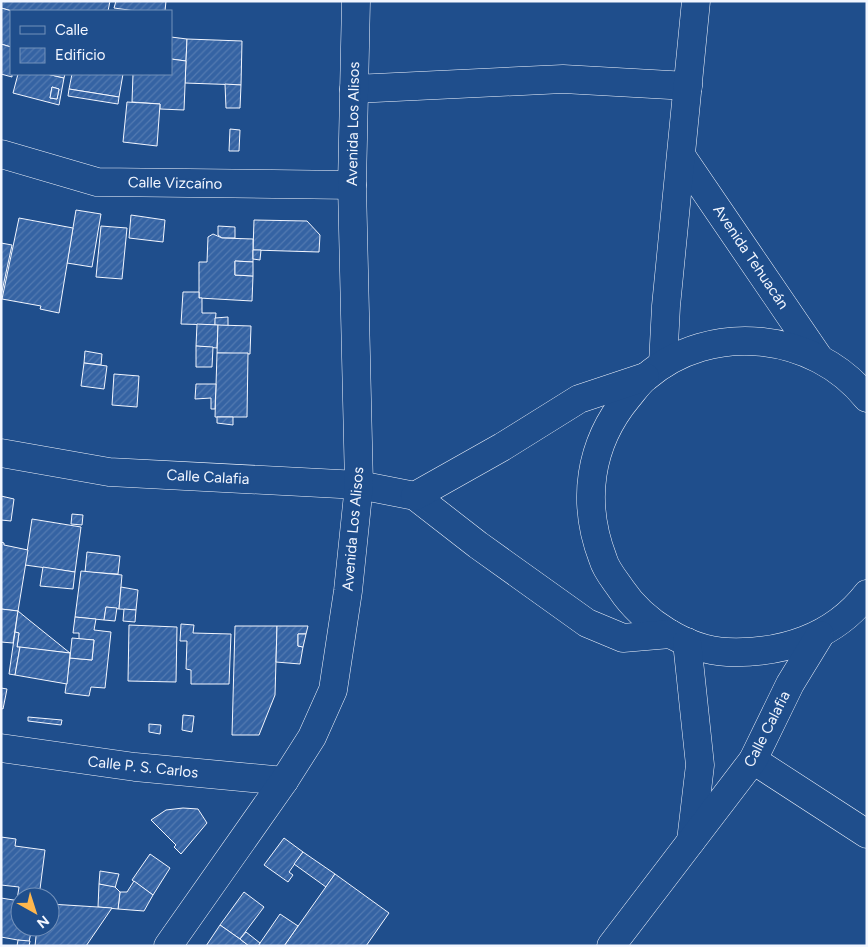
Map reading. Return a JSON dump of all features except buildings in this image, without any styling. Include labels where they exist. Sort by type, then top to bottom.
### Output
[{"type":"street","name":"Avenida Los Alisos","points":[[168,946],[284,781],[312,737],[333,690],[348,591],[359,485],[352,184],[356,1]]},
{"type":"street","points":[[696,1],[666,306],[654,371],[612,416],[594,462],[590,512],[603,561],[630,603],[678,638],[720,651],[754,653],[788,647],[820,634],[855,609],[867,594]]},
{"type":"street","points":[[354,89],[563,79],[688,86]]},
{"type":"street","name":"Calle Vizcaíno","points":[[1,154],[97,182],[352,184]]},
{"type":"street","name":"Avenida Tehuacán","points":[[682,157],[819,358]]},
{"type":"street","points":[[415,496],[502,447],[579,399],[654,371],[692,350],[724,342],[757,340],[789,345],[819,358],[854,382],[867,398]]},
{"type":"street","name":"Calle Calafia","points":[[1,453],[109,472],[359,485],[415,496],[478,545],[587,623],[623,638],[678,638]]},
{"type":"street","name":"Calle Calafia","points":[[610,946],[754,760],[790,684],[820,634]]},
{"type":"street","points":[[678,638],[700,765],[690,843]]},
{"type":"street","name":"Calle P. S. Carlos","points":[[1,748],[135,767],[284,781]]},
{"type":"street","points":[[754,760],[867,834]]}]
